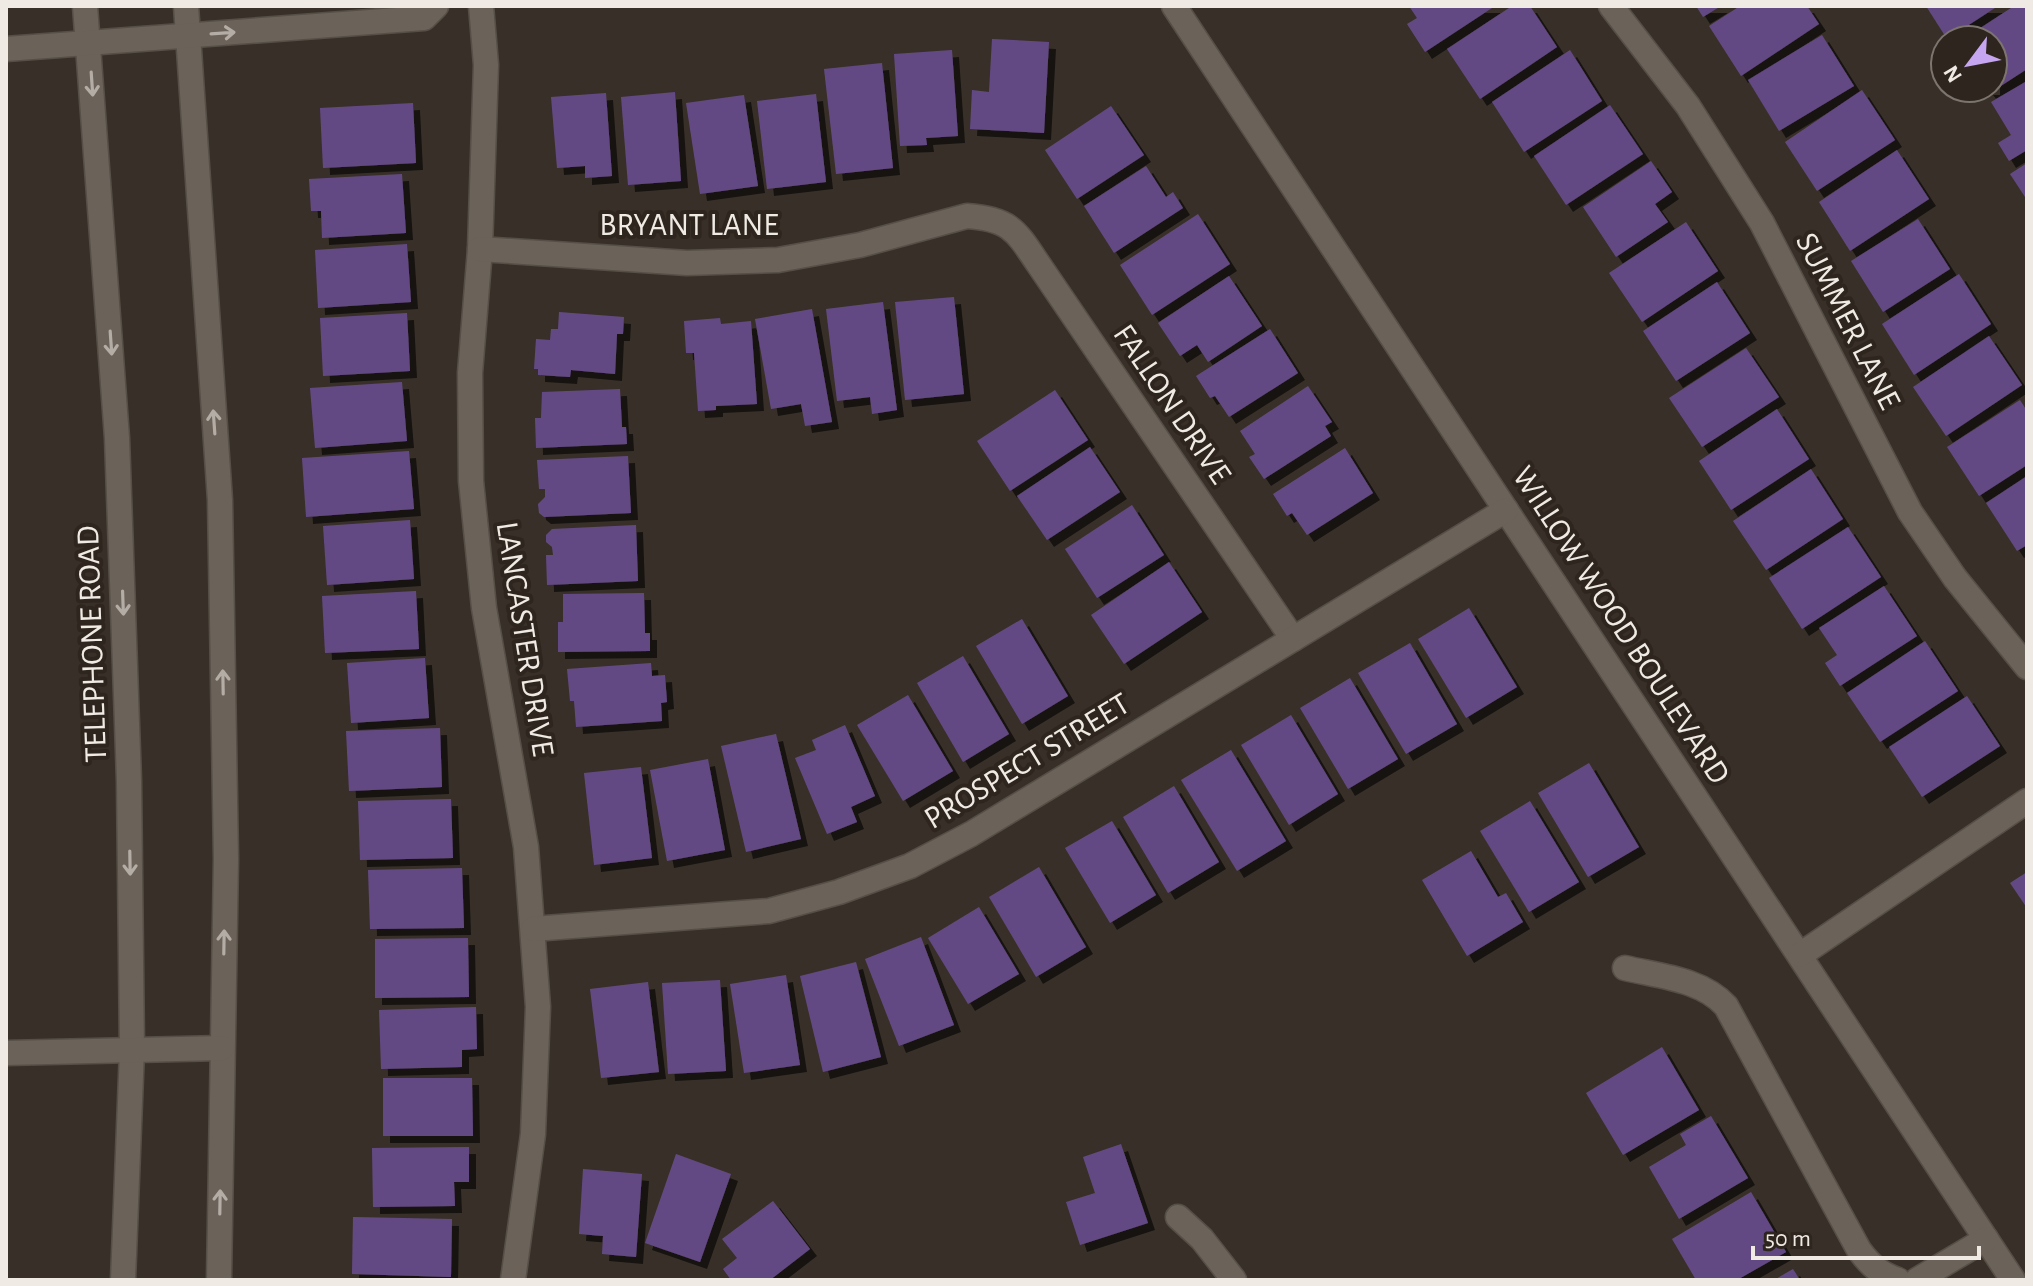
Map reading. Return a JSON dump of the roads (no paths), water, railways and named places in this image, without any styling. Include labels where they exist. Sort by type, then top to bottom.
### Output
[{"type":"street","name":"TELEPHONE ROAD","points":[[85,6],[117,438],[129,781],[132,1050],[123,1280]]},
{"type":"street","points":[[186,6],[220,500],[226,859],[219,1280]]},
{"type":"street","points":[[6,49],[424,18],[436,6]]},
{"type":"street","name":"LANCASTER DRIVE","points":[[481,6],[486,65],[480,249],[470,373],[471,481],[484,608],[526,847],[538,1007],[534,1120],[513,1280]]},
{"type":"street","name":"WILLOW WOOD BOULEVARD","points":[[1174,6],[2013,1280]]},
{"type":"street","name":"SUMMER LANE","points":[[1611,6],[1688,106],[1762,223],[1910,512],[1955,578],[2027,667]]},
{"type":"street","name":"BRYANT LANE","points":[[480,249],[687,263],[763,261],[860,245],[967,216],[989,217]]},
{"type":"street","name":"FALLON DRIVE","points":[[989,217],[1007,224],[1021,240],[1293,639]]},
{"type":"street","name":"PROSPECT STREET","points":[[533,929],[769,911],[839,892],[910,866],[971,834],[1506,510]]},
{"type":"street","points":[[1800,955],[2027,801]]},
{"type":"street","points":[[1625,968],[1698,986],[1716,994],[1726,1006],[1859,1250],[1870,1265],[1884,1276],[1898,1280]]},
{"type":"street","points":[[6,1053],[222,1048]]},
{"type":"street","points":[[1178,1217],[1202,1239],[1234,1280]]},
{"type":"street","points":[[1917,1280],[1986,1239]]}]
